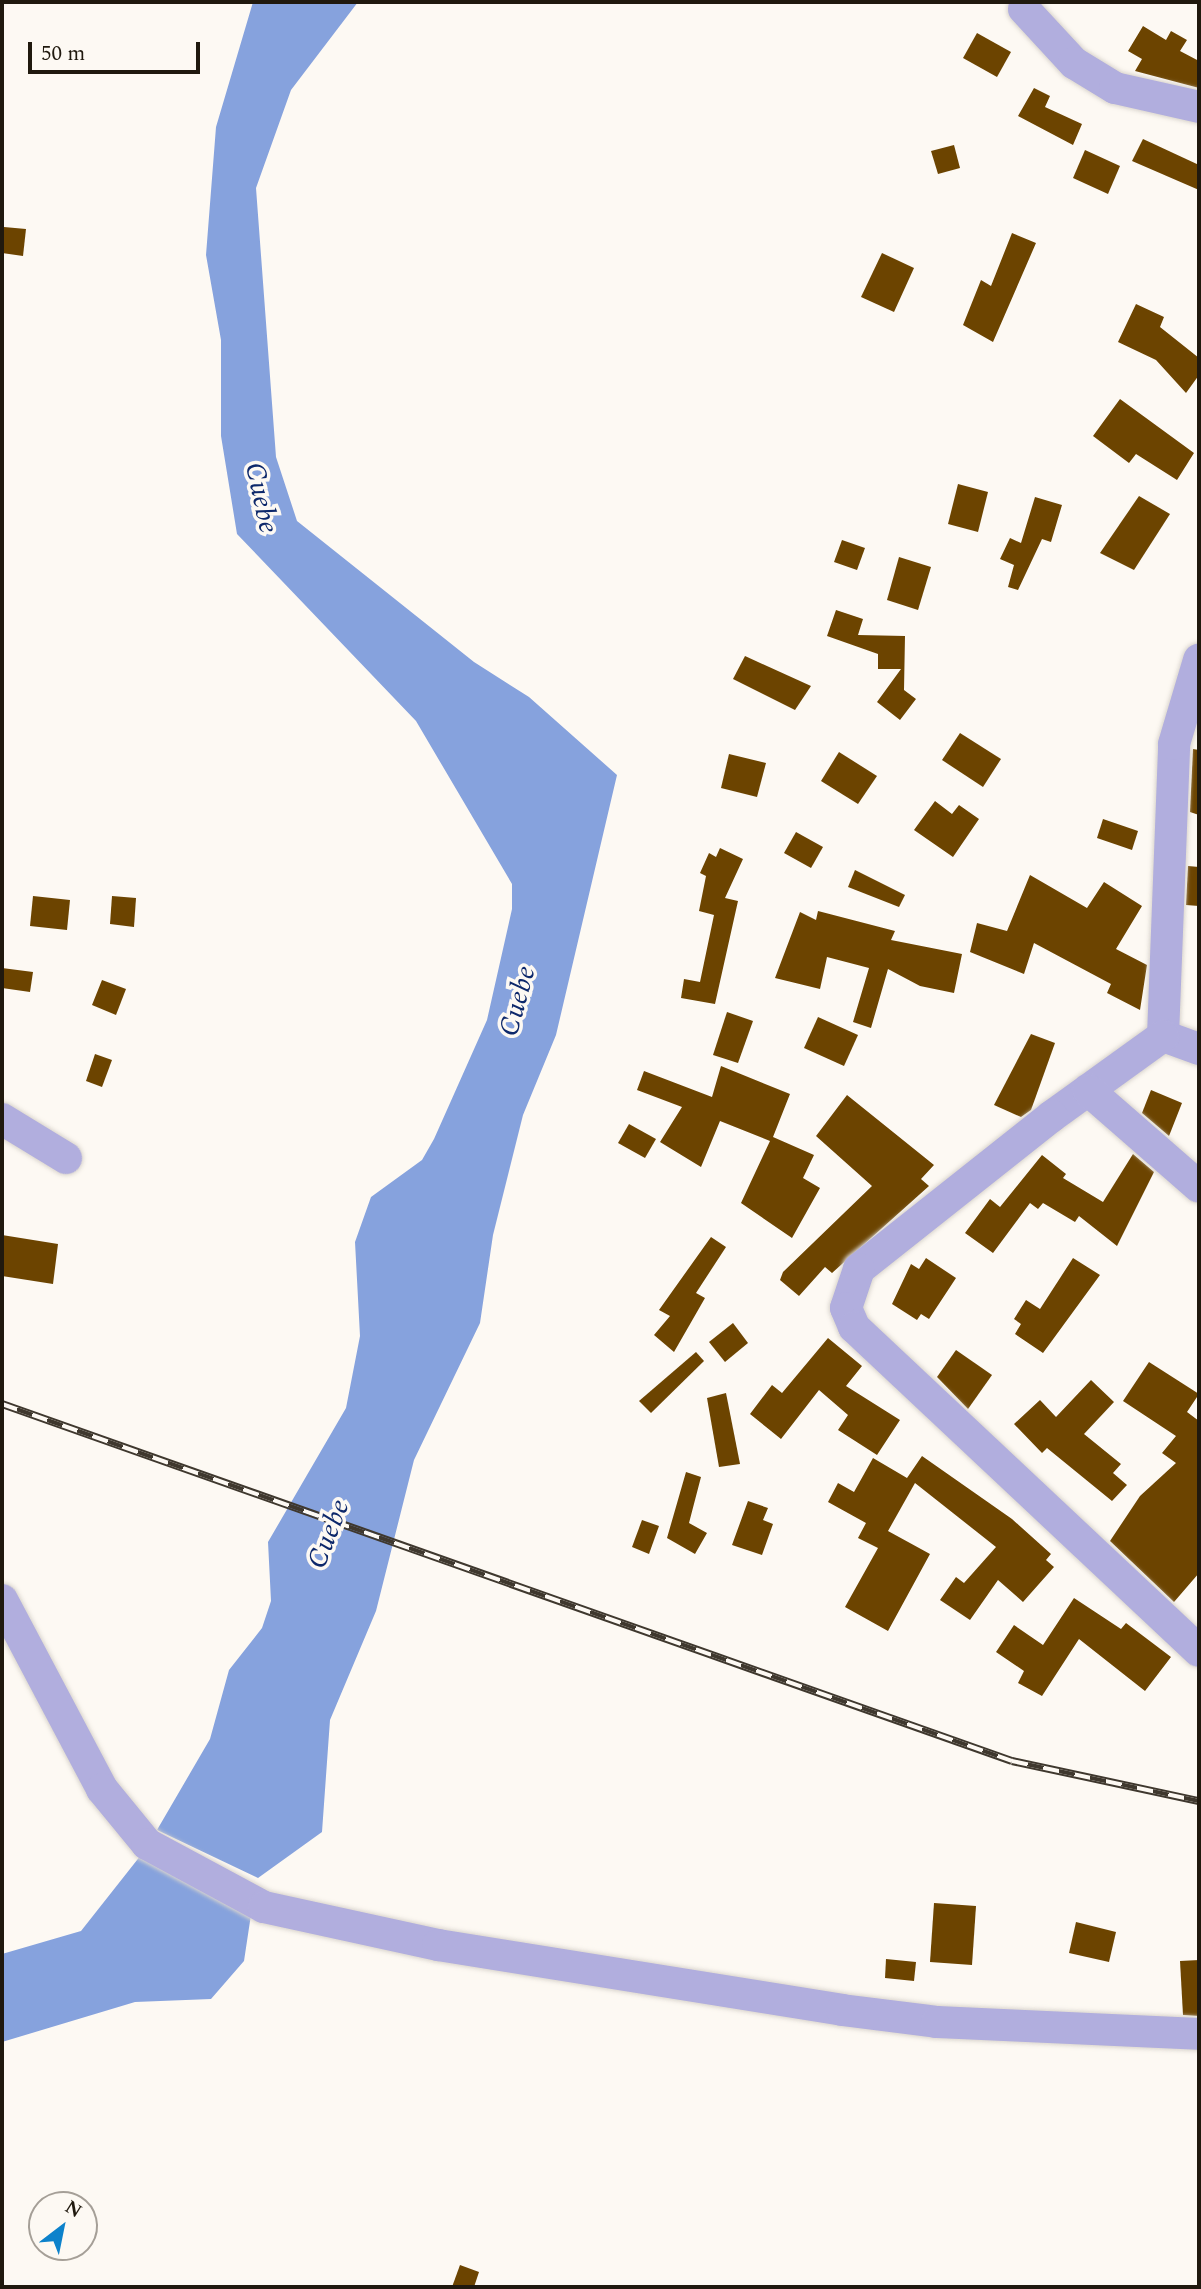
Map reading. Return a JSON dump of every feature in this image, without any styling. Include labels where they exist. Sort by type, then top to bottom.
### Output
[{"type":"street","points":[[1024,9],[1074,63],[1115,88],[1199,107]]},
{"type":"street","points":[[1163,1037],[1174,744],[1199,660]]},
{"type":"street","points":[[1163,1037],[1199,1049]]},
{"type":"street","points":[[1163,1037],[1088,1090],[859,1269],[846,1307],[854,1327],[1199,1651]]},
{"type":"street","points":[[1088,1090],[1199,1186]]},
{"type":"street","points":[[2,1119],[66,1158]]},
{"type":"street","points":[[2,1600],[102,1789],[147,1844],[264,1907],[438,1945],[829,2008],[937,2022],[1199,2034]]},
{"type":"water","name":"Cuebe","points":[[253,2],[358,2],[291,90],[256,188],[276,457],[297,521],[474,662],[529,697],[617,775],[556,1035],[523,1115],[493,1235],[480,1323],[414,1460],[376,1611],[330,1720],[322,1832],[258,1878],[157,1830],[210,1739],[229,1670],[262,1628],[271,1601],[268,1542],[346,1408],[360,1336],[355,1242],[371,1197],[422,1160],[487,1020],[512,909],[512,884],[416,721],[237,534],[221,436],[221,340],[206,255],[216,127]]},
{"type":"water","points":[[141,1855],[252,1908],[244,1961],[211,1999],[135,2002],[2,2042],[2,1954],[81,1931]]},
{"type":"building","points":[[1143,26],[1166,40],[1171,31],[1187,40],[1180,51],[1199,61],[1199,88],[1135,71],[1142,59],[1128,51]]},
{"type":"building","points":[[977,33],[1011,52],[997,77],[963,58]]},
{"type":"building","points":[[1034,88],[1050,96],[1045,107],[1082,124],[1073,145],[1018,116]]},
{"type":"building","points":[[1143,139],[1199,165],[1199,190],[1132,161]]},
{"type":"building","points":[[954,145],[960,168],[938,174],[931,151]]},
{"type":"building","points":[[1085,150],[1120,166],[1108,194],[1073,178]]},
{"type":"building","points":[[4,227],[26,229],[23,256],[2,253]]},
{"type":"building","points":[[1012,233],[1036,243],[993,342],[963,325],[981,280],[991,286]]},
{"type":"building","points":[[882,253],[914,268],[894,312],[861,297]]},
{"type":"building","points":[[1136,304],[1164,317],[1160,327],[1199,358],[1199,375],[1186,393],[1156,360],[1118,342]]},
{"type":"building","points":[[1120,399],[1194,453],[1177,480],[1136,454],[1129,463],[1093,436]]},
{"type":"building","points":[[958,484],[988,492],[978,532],[948,524]]},
{"type":"building","points":[[1139,496],[1170,514],[1134,570],[1100,553]]},
{"type":"building","points":[[1035,497],[1062,505],[1051,542],[1042,539],[1018,590],[1008,587],[1014,565],[1000,559],[1010,538],[1021,543]]},
{"type":"building","points":[[842,540],[865,548],[857,570],[834,562]]},
{"type":"building","points":[[899,557],[931,567],[918,610],[887,600]]},
{"type":"building","points":[[836,610],[863,619],[858,635],[905,636],[904,690],[916,699],[900,720],[877,702],[901,669],[878,669],[878,654],[827,636]]},
{"type":"building","points":[[745,656],[811,686],[795,710],[733,679]]},
{"type":"building","points":[[960,733],[1001,759],[983,787],[942,760]]},
{"type":"building","points":[[1193,749],[1199,750],[1199,815],[1190,812]]},
{"type":"building","points":[[839,752],[877,776],[858,804],[821,781]]},
{"type":"building","points":[[729,754],[766,763],[757,797],[721,788]]},
{"type":"building","points":[[935,801],[952,814],[959,805],[979,819],[953,857],[914,830]]},
{"type":"building","points":[[1103,819],[1138,831],[1132,850],[1097,838]]},
{"type":"building","points":[[796,832],[823,847],[811,868],[784,853]]},
{"type":"building","points":[[720,848],[743,859],[725,898],[738,901],[715,1004],[681,998],[684,979],[700,982],[714,915],[699,911],[706,876],[700,873],[709,853],[716,857]]},
{"type":"building","points":[[1188,866],[1199,867],[1199,906],[1186,905]]},
{"type":"building","points":[[855,870],[905,895],[899,907],[848,887]]},
{"type":"building","points":[[1030,875],[1087,908],[1104,882],[1142,906],[1116,949],[1147,965],[1140,1010],[1107,993],[1111,984],[1034,943],[1024,974],[970,952],[977,923],[1007,931]]},
{"type":"building","points":[[33,896],[70,900],[67,930],[30,926]]},
{"type":"building","points":[[112,896],[136,898],[134,927],[110,924]]},
{"type":"building","points":[[818,911],[895,931],[891,940],[962,954],[954,993],[920,986],[888,969],[871,1028],[853,1022],[869,968],[827,957],[820,989],[775,978],[800,912],[816,920]]},
{"type":"building","points":[[2,968],[33,972],[30,992],[2,988]]},
{"type":"building","points":[[102,980],[126,989],[116,1015],[92,1005]]},
{"type":"building","points":[[727,1012],[753,1021],[738,1063],[713,1055]]},
{"type":"building","points":[[818,1017],[858,1035],[844,1066],[804,1048]]},
{"type":"building","points":[[1031,1034],[1055,1043],[1031,1110],[1021,1117],[994,1105]]},
{"type":"building","points":[[95,1054],[112,1060],[102,1087],[86,1081]]},
{"type":"building","points":[[721,1066],[790,1094],[773,1137],[814,1155],[803,1178],[820,1188],[792,1238],[741,1203],[770,1141],[720,1121],[701,1167],[660,1142],[682,1107],[637,1090],[644,1071],[712,1097]]},
{"type":"building","points":[[1151,1090],[1182,1103],[1169,1136],[1142,1113]]},
{"type":"building","points":[[847,1095],[934,1165],[921,1179],[929,1186],[832,1273],[825,1267],[799,1296],[780,1280],[783,1272],[872,1186],[816,1136]]},
{"type":"building","points":[[629,1124],[656,1139],[645,1158],[618,1143]]},
{"type":"building","points":[[1133,1154],[1154,1172],[1117,1246],[1079,1216],[1075,1222],[1043,1203],[1038,1209],[1030,1203],[993,1253],[965,1233],[990,1199],[1000,1207],[1042,1155],[1066,1174],[1063,1178],[1103,1202]]},
{"type":"building","points":[[2,1235],[58,1244],[53,1284],[2,1276]]},
{"type":"building","points":[[711,1237],[726,1247],[696,1293],[705,1298],[674,1352],[654,1335],[670,1316],[659,1310]]},
{"type":"building","points":[[926,1258],[956,1278],[929,1319],[921,1314],[917,1320],[892,1304],[911,1264],[919,1269]]},
{"type":"building","points":[[1073,1258],[1100,1275],[1043,1353],[1015,1334],[1021,1324],[1014,1319],[1026,1300],[1040,1309]]},
{"type":"building","points":[[733,1323],[748,1343],[725,1362],[709,1342]]},
{"type":"building","points":[[828,1338],[862,1366],[846,1386],[900,1420],[877,1455],[838,1430],[848,1415],[819,1390],[781,1439],[750,1414],[772,1385],[782,1393]]},
{"type":"building","points":[[956,1350],[992,1375],[968,1409],[937,1377]]},
{"type":"building","points":[[696,1352],[704,1361],[651,1413],[639,1401]]},
{"type":"building","points":[[1149,1362],[1199,1394],[1187,1412],[1199,1421],[1199,1573],[1174,1602],[1110,1541],[1140,1496],[1176,1463],[1162,1453],[1176,1436],[1123,1401]]},
{"type":"building","points":[[1091,1380],[1114,1402],[1084,1434],[1121,1464],[1113,1473],[1127,1485],[1112,1501],[1047,1448],[1042,1453],[1014,1424],[1040,1400],[1056,1417]]},
{"type":"building","points":[[726,1393],[740,1464],[719,1467],[707,1398]]},
{"type":"building","points":[[922,1456],[1012,1519],[1051,1554],[1046,1560],[1054,1567],[1023,1602],[998,1580],[970,1620],[940,1600],[956,1577],[964,1583],[996,1547],[915,1483],[888,1531],[930,1554],[888,1631],[845,1607],[878,1548],[858,1538],[866,1523],[828,1502],[838,1483],[854,1492],[873,1458],[907,1478]]},
{"type":"building","points":[[686,1472],[701,1477],[689,1523],[707,1533],[695,1554],[667,1538]]},
{"type":"building","points":[[748,1501],[768,1508],[763,1520],[773,1524],[762,1555],[732,1545]]},
{"type":"building","points":[[642,1520],[659,1526],[649,1554],[632,1547]]},
{"type":"building","points":[[1074,1598],[1121,1629],[1126,1623],[1171,1657],[1145,1691],[1079,1639],[1042,1696],[1018,1683],[1024,1671],[996,1652],[1014,1625],[1043,1645]]},
{"type":"building","points":[[934,1903],[976,1906],[972,1965],[930,1962]]},
{"type":"building","points":[[1076,1922],[1116,1932],[1109,1962],[1069,1953]]},
{"type":"building","points":[[886,1959],[916,1962],[914,1981],[885,1978]]},
{"type":"building","points":[[1199,1960],[1199,2016],[1183,2015],[1180,1961]]},
{"type":"building","points":[[460,2265],[479,2272],[474,2287],[452,2287]]},
{"type":"railway","points":[[2,1404],[1012,1761],[1199,1801]]}]
